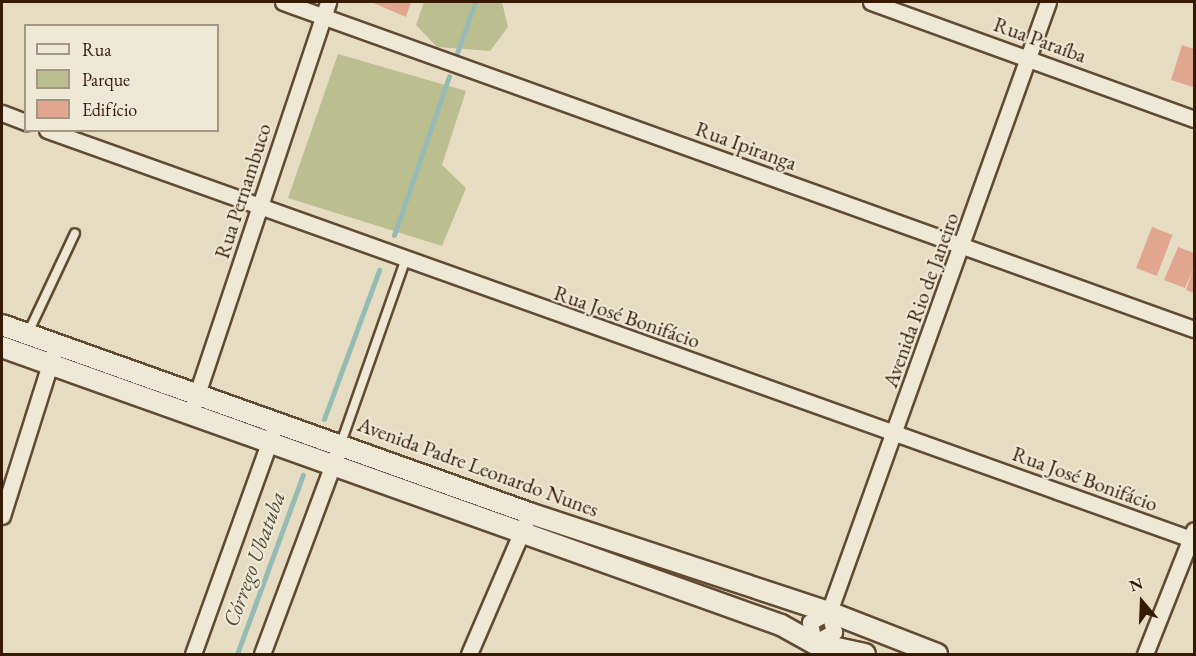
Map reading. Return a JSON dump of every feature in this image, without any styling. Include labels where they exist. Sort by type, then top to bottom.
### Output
[{"type":"street","name":"Rua Ipiranga","points":[[283,2],[1194,329]]},
{"type":"street","name":"Rua Pernambuco","points":[[188,414],[198,393],[328,2]]},
{"type":"street","name":"Rua Paraíba","points":[[871,2],[1194,119]]},
{"type":"street","name":"Avenida Rio de Janeiro","points":[[829,612],[963,246],[1048,2]]},
{"type":"street","points":[[2,113],[24,122]]},
{"type":"street","name":"Rua José Bonifácio","points":[[52,132],[258,210],[1193,536]]},
{"type":"street","name":"Avenida Padre Leonardo Nunes","points":[[2,325],[277,420],[529,513],[829,612],[937,654]]},
{"type":"street","points":[[2,516],[56,345]]},
{"type":"street","points":[[2,347],[781,625],[812,649],[865,654]]},
{"type":"street","points":[[193,654],[277,420]]},
{"type":"street","points":[[262,654],[340,444]]},
{"type":"street","points":[[469,654],[529,513]]},
{"type":"street","points":[[1145,654],[1193,536]]},
{"type":"street","points":[[829,612],[834,632],[812,649],[810,622],[829,612]]},
{"type":"lane","points":[[27,335],[75,233]]},
{"type":"lane","points":[[340,444],[405,261]]},
{"type":"green space","points":[[424,2],[502,2],[508,27],[490,51],[437,47],[416,25]]},
{"type":"green space","points":[[338,54],[466,91],[442,165],[466,188],[442,246],[288,198]]},
{"type":"building","points":[[371,2],[411,2],[406,17]]},
{"type":"building","points":[[1182,45],[1194,49],[1193,87],[1171,80]]},
{"type":"building","points":[[1152,227],[1173,235],[1157,276],[1136,268]]},
{"type":"building","points":[[1178,247],[1194,253],[1194,293],[1186,290],[1193,269],[1185,288],[1164,280]]},
{"type":"waterway","points":[[456,56],[475,2]]},
{"type":"waterway","name":"Córrego Ubatuba","points":[[394,235],[449,76]]},
{"type":"waterway","name":"Córrego Ubatuba","points":[[324,419],[379,270]]},
{"type":"waterway","name":"Córrego Ubatuba","points":[[237,654],[303,475]]}]
